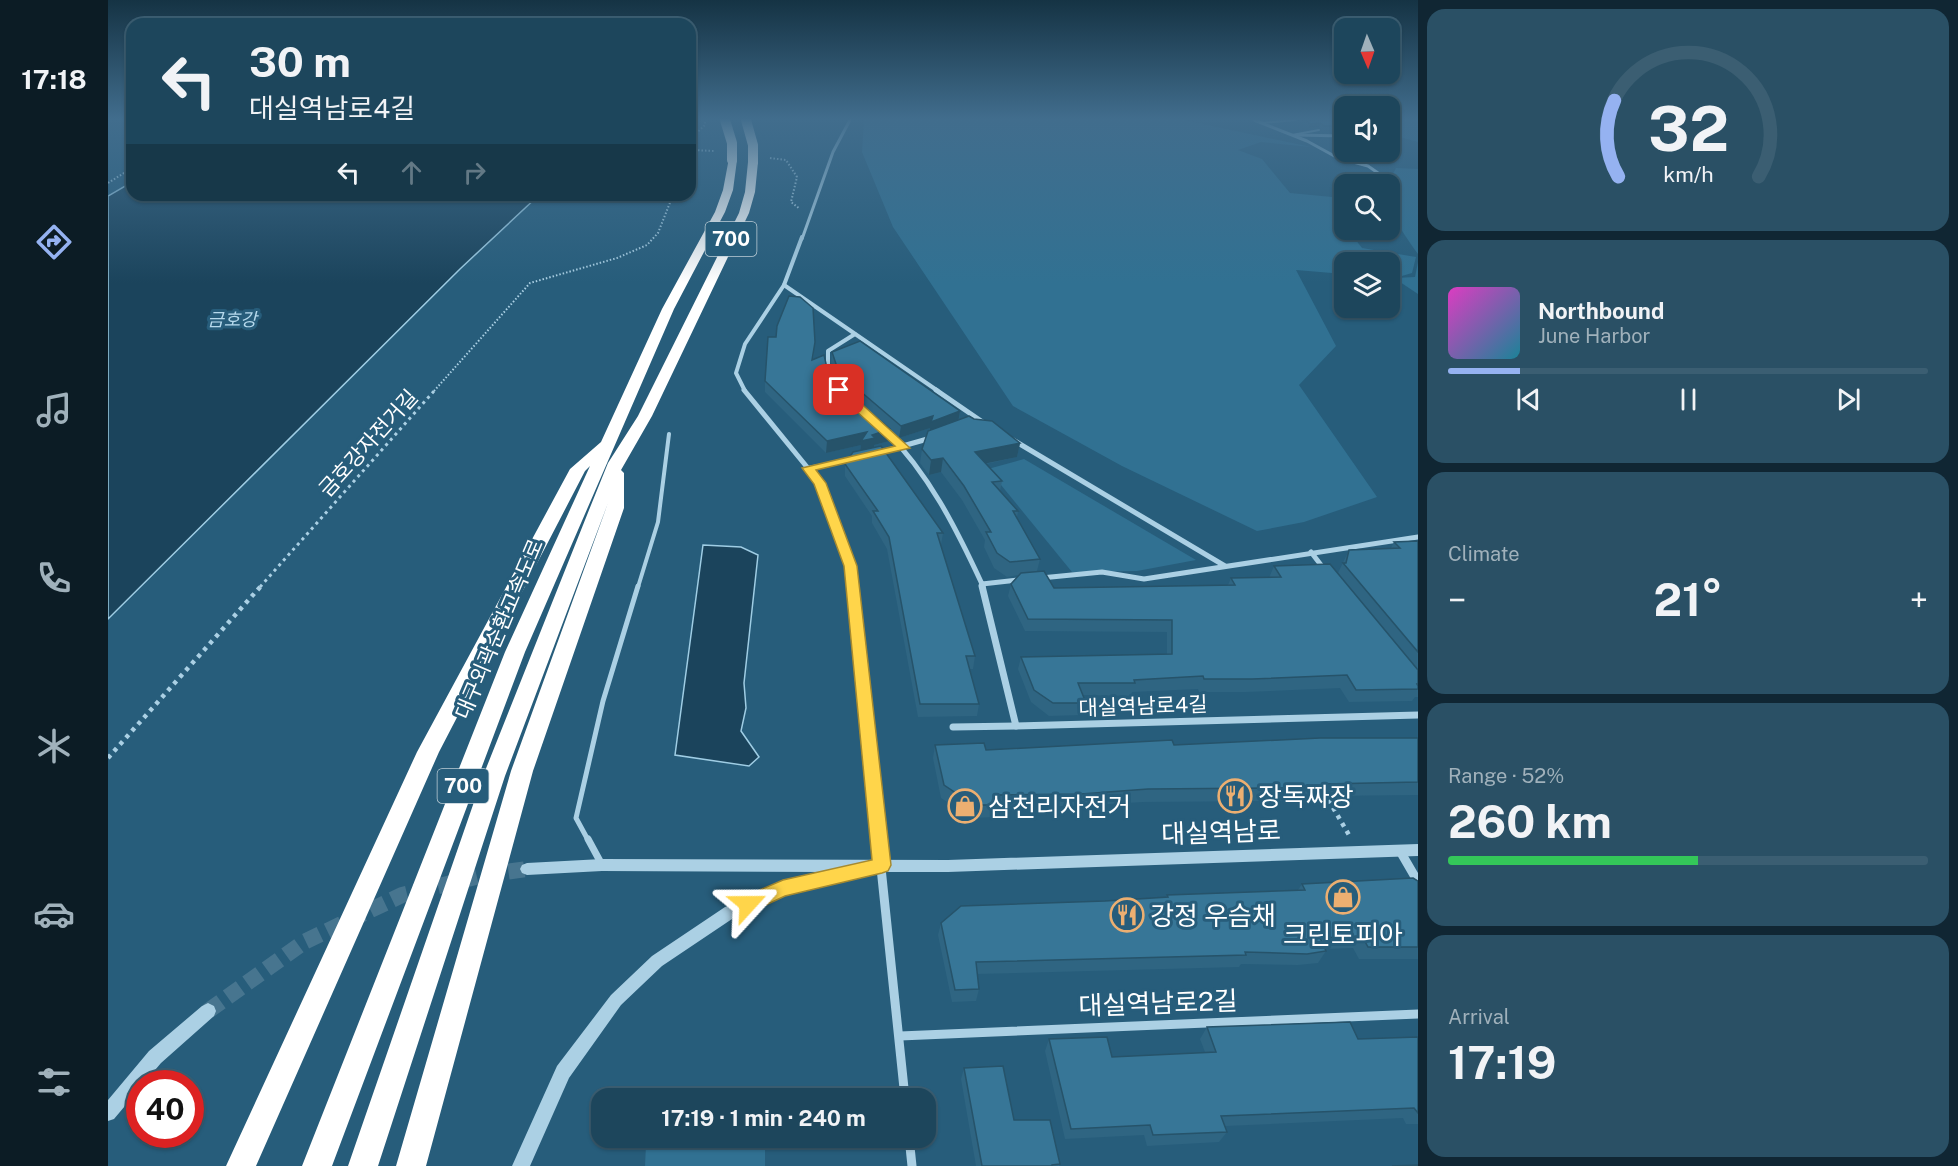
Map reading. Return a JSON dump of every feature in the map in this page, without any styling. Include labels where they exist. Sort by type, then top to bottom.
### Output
[{"type":"highway","name":"대구외곽순환고속도로","points":[[363,1166],[494,776],[612,453],[622,413],[668,309],[720,212],[728,190],[730,174]]},
{"type":"highway","name":"대구외곽순환고속도로","points":[[317,1166],[514,652],[612,453],[645,416],[744,213],[752,174]]},
{"type":"highway","points":[[241,1166],[428,752],[578,469],[612,453],[616,508],[522,771],[411,1166]]},
{"type":"street","points":[[824,174],[784,285],[745,344],[736,373],[746,397],[820,483],[850,566],[904,1088]]},
{"type":"street","points":[[784,285],[990,426]]},
{"type":"street","points":[[830,376],[826,368],[828,351],[855,334]]},
{"type":"street","points":[[969,424],[980,420]]},
{"type":"street","points":[[880,426],[904,448],[946,508],[982,584],[1016,726]]},
{"type":"street","points":[[869,455],[904,448],[936,436]]},
{"type":"street","points":[[1010,439],[1225,566]]},
{"type":"street","points":[[834,463],[858,458]]},
{"type":"street","points":[[1036,578],[1102,572],[1144,579],[1418,537]]},
{"type":"street","points":[[1311,552],[1332,578]]},
{"type":"street","points":[[982,584],[1026,579]]},
{"type":"street","name":"대실역남로4길","points":[[953,727],[1418,715]]},
{"type":"street","points":[[1399,850],[1418,882]]},
{"type":"street","name":"대실역남로","points":[[882,865],[948,866],[1418,850]]},
{"type":"street","points":[[527,869],[602,865],[882,865]]},
{"type":"street","points":[[521,1166],[563,1072],[616,1000],[657,961],[730,912],[783,889],[882,865]]},
{"type":"street","points":[[108,1113],[155,1057],[208,1011]]},
{"type":"street","name":"대실역남로2길","points":[[900,1036],[1418,1014]]},
{"type":"street","points":[[910,1148],[912,1166]]},
{"type":"lane","points":[[602,865],[576,818],[603,701],[658,522],[669,434]]},
{"type":"lane","points":[[808,468],[834,463]]},
{"type":"path","points":[[108,183],[122,174]]},
{"type":"path","name":"금호강자전거길","points":[[108,758],[530,283],[622,257],[648,246],[655,238],[670,201]]},
{"type":"path","points":[[1323,790],[1358,851]]},
{"type":"shaded area","points":[[871,174],[1275,174],[1290,193],[1332,197],[1334,240],[1356,240],[1362,248],[1386,252],[1334,252],[1334,273],[1296,270],[1336,346],[1299,385],[1377,497],[1304,522],[1257,531],[1122,466],[1013,406],[893,227]]},
{"type":"shaded area","points":[[1400,174],[1418,174],[1418,254],[1400,226]]},
{"type":"shaded area","points":[[1400,254],[1416,257],[1412,273],[1400,277]]},
{"type":"shaded area","points":[[1418,262],[1418,294],[1400,282],[1400,278],[1415,277]]},
{"type":"shaded area","points":[[1024,459],[1196,560],[1137,571],[1072,572],[988,469]]},
{"type":"shaded area","points":[[646,1148],[765,1148],[765,1166],[645,1166]]},
{"type":"water","name":"금호강","points":[[126,186],[126,201],[533,201],[460,269],[108,619],[108,196]]},
{"type":"water","points":[[703,545],[741,547],[758,555],[744,683],[746,708],[741,731],[759,757],[749,766],[675,755]]},
{"type":"building","points":[[789,296],[800,297],[813,308],[815,342],[812,360],[824,355],[827,368],[835,382],[890,429],[872,435],[875,438],[861,441],[867,432],[827,441],[765,381],[768,337],[776,337],[777,326]]},
{"type":"building","points":[[860,341],[960,411],[931,422],[933,416],[901,426],[839,373],[832,352]]},
{"type":"building","points":[[969,416],[974,419],[992,421],[1020,443],[975,452],[1002,481],[992,482],[1018,511],[1013,511],[1040,559],[1010,562],[997,553],[986,532],[991,532],[964,486],[943,458],[931,460],[922,449],[928,431]]},
{"type":"building","points":[[881,446],[943,533],[937,533],[975,656],[966,656],[979,704],[920,704],[889,537],[873,511],[878,511],[845,464],[853,452]]},
{"type":"building","points":[[1418,541],[1418,652],[1343,563],[1346,563],[1349,550],[1400,548],[1394,542]]},
{"type":"building","points":[[1330,564],[1418,670],[1418,689],[1356,690],[1347,675],[1252,679],[1204,679],[1203,676],[1134,680],[1135,683],[1078,683],[1086,703],[1053,703],[1034,690],[1021,657],[1172,654],[1172,620],[1028,619],[1011,584],[1021,573],[1044,571],[1054,588],[1235,585],[1231,578],[1281,577],[1274,566]]},
{"type":"building","points":[[1320,738],[1418,738],[1418,782],[1325,784],[1327,787],[1148,789],[1081,794],[997,795],[999,805],[974,805],[944,785],[935,745],[984,743],[986,750],[1172,740],[1174,745]]},
{"type":"building","points":[[1413,878],[1418,881],[1418,947],[1368,947],[1362,936],[1320,938],[1326,951],[1307,954],[1245,952],[1246,955],[976,962],[979,989],[955,990],[941,923],[961,906],[1305,890],[1302,884]]},
{"type":"building","points":[[1350,1022],[1358,1039],[1418,1037],[1418,1113],[1414,1108],[1221,1116],[1227,1132],[1153,1135],[1150,1125],[1071,1129],[1049,1039],[1107,1037],[1112,1057],[1216,1052],[1207,1027]]},
{"type":"building","points":[[1003,1066],[1014,1120],[1050,1120],[1060,1164],[982,1166],[964,1068]]},
{"type":"tunnel","points":[[208,1011],[304,942],[402,895],[484,875],[527,869]]},
{"type":"place","name":"장독짜장","points":[[1235,796]]},
{"type":"place","name":"삼천리자전거","points":[[965,806]]},
{"type":"place","name":"크린토피아","points":[[1343,897]]},
{"type":"place","name":"강정 우슴채","points":[[1127,915]]},
{"type":"route","points":[[748,904],[783,889],[882,865],[850,566],[820,483],[808,468],[904,448],[839,390]]}]
